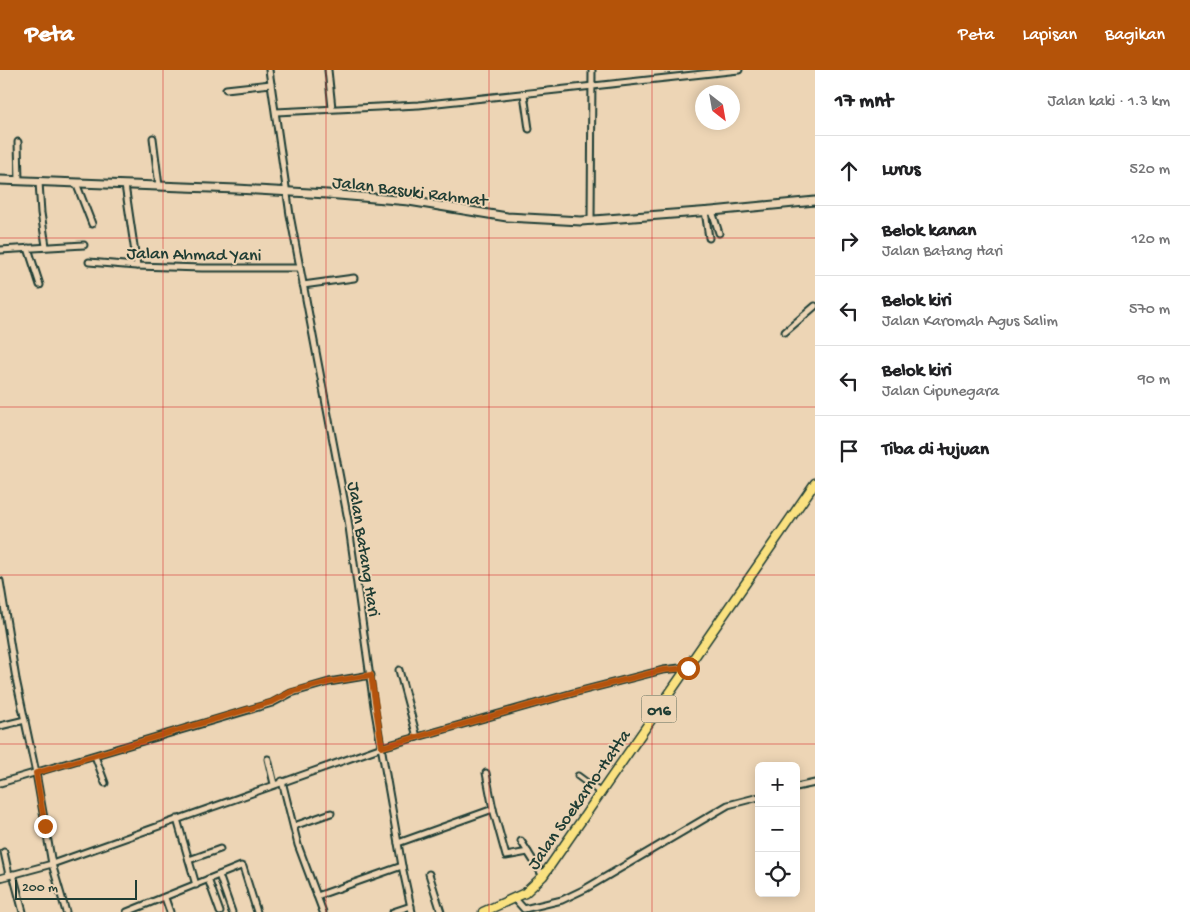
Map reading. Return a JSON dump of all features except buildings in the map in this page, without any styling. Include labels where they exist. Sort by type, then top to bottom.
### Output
[{"type":"main road","name":"Jalan Basuki Rahmat","points":[[0,180],[287,192],[409,201],[507,217],[591,221],[815,201]]},
{"type":"main road","name":"Jalan Soekarno-Hatta","points":[[483,912],[515,899],[535,886],[543,876],[815,483]]},
{"type":"street","name":"Jalan Batang Hari","points":[[269,70],[287,192],[348,520],[382,747],[402,866],[412,912]]},
{"type":"street","points":[[328,70],[332,108]]},
{"type":"street","points":[[591,221],[592,70]]},
{"type":"street","points":[[673,70],[673,77]]},
{"type":"street","points":[[276,112],[419,105],[739,70]]},
{"type":"street","points":[[226,89],[272,84]]},
{"type":"street","points":[[524,94],[529,129]]},
{"type":"street","points":[[153,138],[159,186]]},
{"type":"street","points":[[18,142],[19,181]]},
{"type":"street","points":[[39,182],[46,246]]},
{"type":"street","points":[[76,183],[92,224]]},
{"type":"street","points":[[125,185],[137,266]]},
{"type":"street","points":[[708,211],[719,232]]},
{"type":"street","points":[[708,211],[709,238]]},
{"type":"street","points":[[0,250],[84,245]]},
{"type":"street","points":[[28,248],[40,285]]},
{"type":"street","name":"Jalan Ahmad Yani","points":[[89,262],[202,268],[300,268]]},
{"type":"street","points":[[303,285],[354,278]]},
{"type":"street","points":[[785,332],[815,306]]},
{"type":"street","points":[[0,581],[16,679],[36,773],[52,864],[66,912]]},
{"type":"street","points":[[0,878],[52,864],[382,747],[573,693],[663,670],[688,668]]},
{"type":"street","points":[[399,670],[417,737]]},
{"type":"street","points":[[0,783],[272,702],[291,692],[329,682],[371,675]]},
{"type":"street","points":[[0,726],[25,720]]},
{"type":"street","points":[[95,756],[105,783]]},
{"type":"street","points":[[268,759],[274,784]]},
{"type":"street","points":[[486,773],[493,809],[506,856],[528,852]]},
{"type":"street","points":[[578,776],[601,793]]},
{"type":"street","points":[[282,781],[298,845],[323,912]]},
{"type":"street","points":[[800,786],[815,783]]},
{"type":"street","points":[[515,899],[524,909],[562,900],[585,889],[728,805],[755,797]]},
{"type":"street","points":[[398,843],[493,809]]},
{"type":"street","points":[[294,826],[331,813]]},
{"type":"street","points":[[177,819],[196,885]]},
{"type":"street","points":[[522,841],[543,876]]},
{"type":"street","points":[[189,860],[220,849]]},
{"type":"street","points":[[4,852],[23,912]]},
{"type":"street","points":[[317,896],[402,866]]},
{"type":"street","points":[[127,912],[243,867],[257,912]]},
{"type":"street","points":[[429,874],[441,912]]},
{"type":"street","points":[[219,875],[232,912]]},
{"type":"street","points":[[208,879],[220,912]]},
{"type":"street","points":[[165,898],[170,912]]},
{"type":"street","points":[[394,912],[411,906]]},
{"type":"route","points":[[45,826],[36,773],[230,716],[272,702],[291,692],[329,682],[371,675],[374,706],[382,747],[573,693],[663,670],[688,668]]}]
